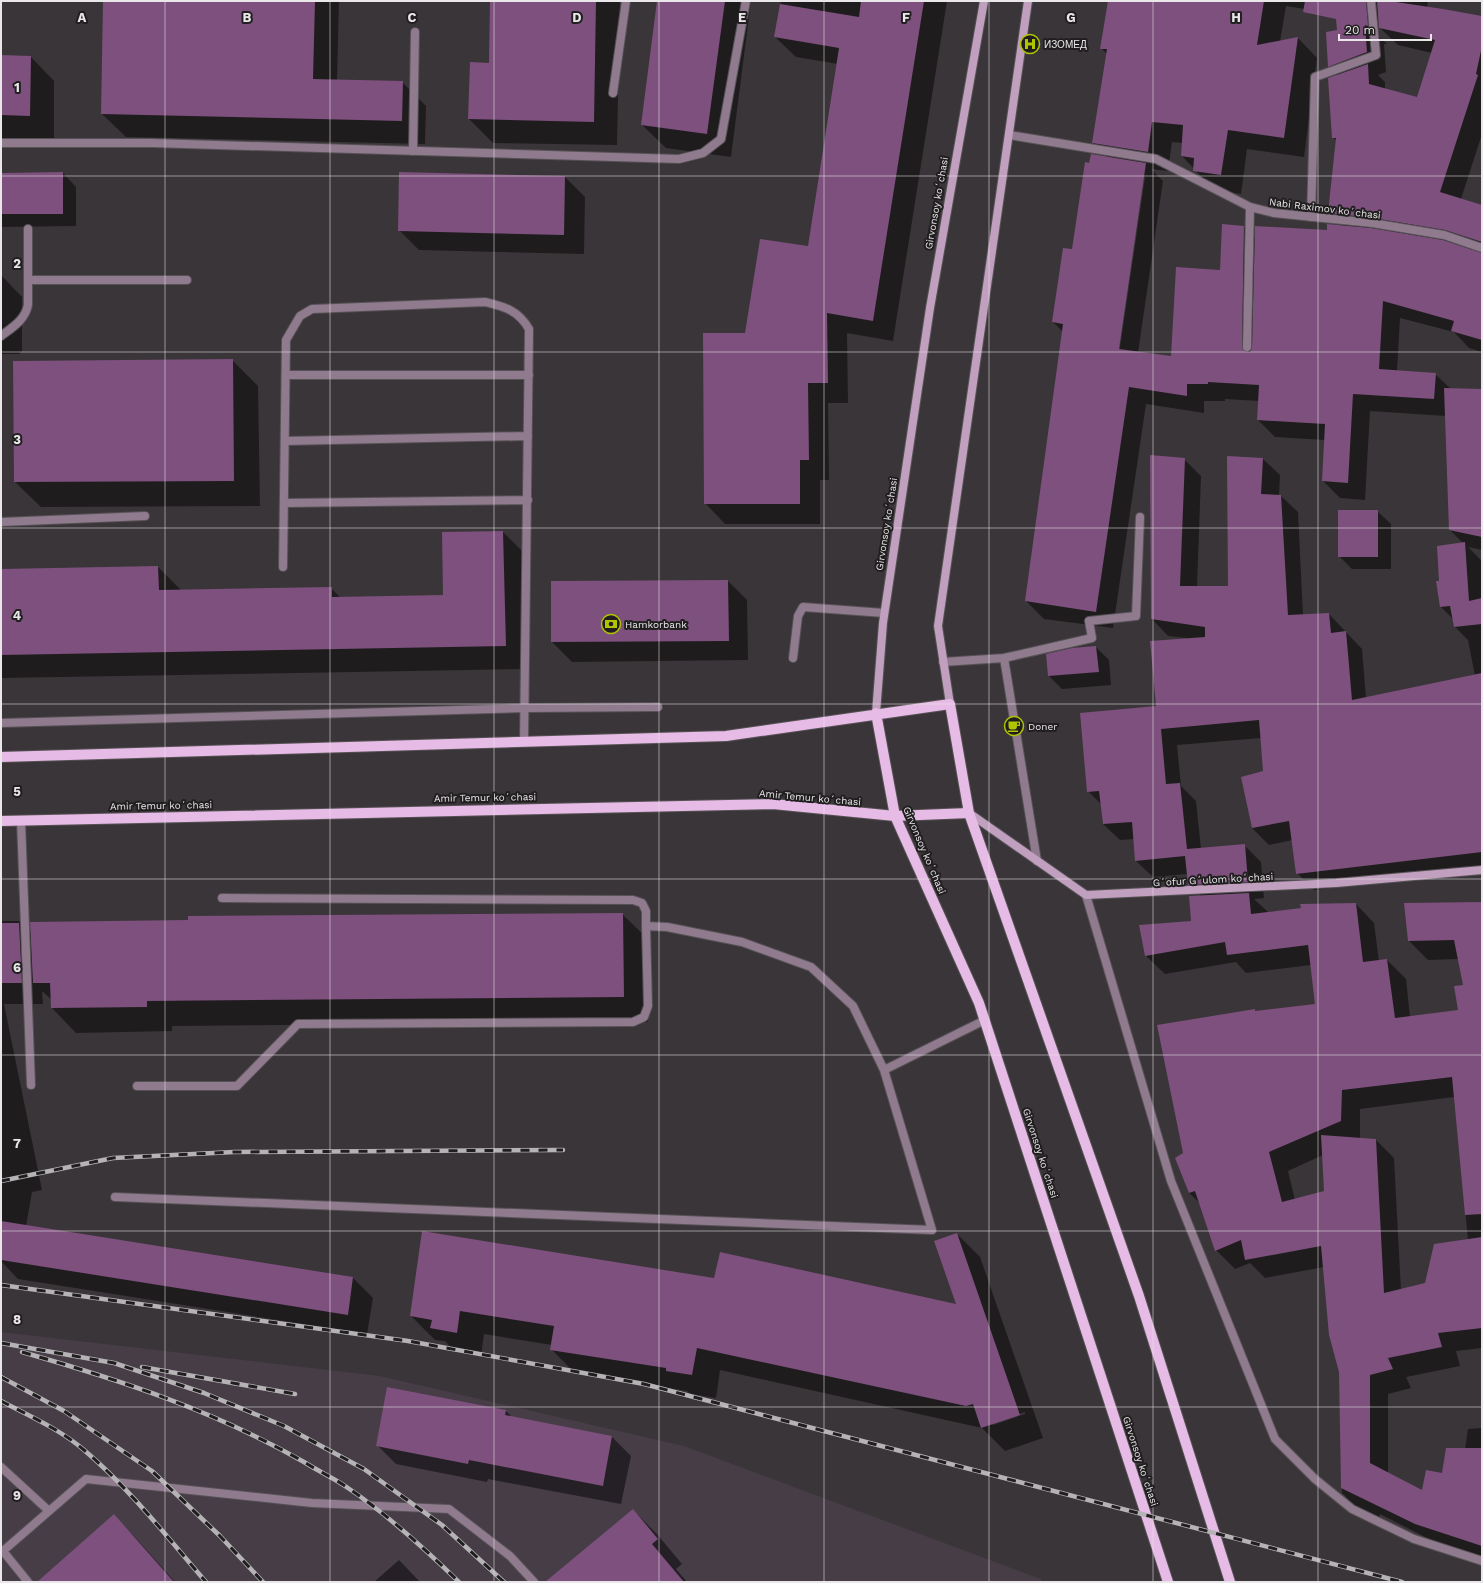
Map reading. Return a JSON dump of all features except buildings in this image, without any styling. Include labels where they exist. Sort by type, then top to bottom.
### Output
[{"type":"main road","name":"Girvonsoy koʻchasi","points":[[984,1],[930,308],[884,612],[876,713],[895,816],[979,1003],[1168,1582]]},
{"type":"main road","points":[[1028,1],[938,626],[969,813],[1139,1296],[1230,1582]]},
{"type":"main road","points":[[1,757],[726,736],[876,713],[950,704]]},
{"type":"main road","name":"Amir Temur koʻchasi","points":[[1,822],[773,804],[895,816],[969,813]]},
{"type":"main road","points":[[969,813],[1086,895]]},
{"type":"main road","name":"Gʻofur Gʻulom koʻchasi","points":[[1086,895],[1336,883],[1482,870]]},
{"type":"street","points":[[613,93],[626,1]]},
{"type":"street","points":[[1,143],[152,143],[680,159],[703,153],[721,139],[746,1]]},
{"type":"street","points":[[1311,217],[1315,77],[1376,55],[1371,1]]},
{"type":"street","points":[[413,151],[415,32]]},
{"type":"street","name":"Nabi Raximov koʻchasi","points":[[1009,135],[1156,160],[1250,207],[1274,213],[1372,223],[1444,235],[1482,248]]},
{"type":"street","points":[[1247,347],[1250,207]]},
{"type":"street","points":[[1,336],[21,320],[26,313],[28,305],[28,229]]},
{"type":"street","points":[[28,280],[187,280]]},
{"type":"street","points":[[283,567],[286,340],[300,316],[312,309],[485,302],[509,308],[523,319],[529,329],[524,742]]},
{"type":"street","points":[[286,375],[529,375]]},
{"type":"street","points":[[285,441],[528,436]]},
{"type":"street","points":[[284,504],[528,500]]},
{"type":"street","points":[[1,522],[145,516]]},
{"type":"street","points":[[943,662],[1004,658],[1092,638],[1089,621],[1136,616],[1140,517]]},
{"type":"street","points":[[793,658],[798,616],[803,607],[884,612]]},
{"type":"street","points":[[1004,658],[1037,861]]},
{"type":"street","points":[[1,723],[525,708],[658,707]]},
{"type":"street","points":[[21,821],[31,1085]]},
{"type":"street","points":[[1086,895],[1171,1181],[1275,1439],[1315,1480],[1352,1509],[1414,1539],[1482,1561]]},
{"type":"street","points":[[137,1086],[238,1086],[298,1024],[633,1022],[644,1017],[648,1006],[646,911],[642,903],[633,900],[222,898]]},
{"type":"street","points":[[115,1197],[932,1230],[884,1070],[853,1006],[812,967],[742,942],[667,927],[646,926]]},
{"type":"street","points":[[884,1070],[985,1020]]},
{"type":"street","points":[[1,1467],[49,1511]]},
{"type":"street","points":[[28,1582],[2,1550],[86,1479],[312,1503],[449,1509],[510,1556],[534,1582]]},
{"type":"shaded area","points":[[1,1332],[380,1376],[684,1446],[1041,1579],[1042,1582],[1,1582]]},
{"type":"railway","points":[[1,1181],[113,1158],[234,1152],[563,1150]]},
{"type":"railway","points":[[1,1285],[408,1341],[644,1384],[1402,1582]]},
{"type":"railway","points":[[1,1343],[114,1363],[204,1393],[284,1426],[364,1469],[442,1525],[504,1582]]},
{"type":"railway","points":[[22,1352],[95,1374],[166,1398],[236,1427],[270,1444],[337,1481],[363,1498],[405,1532],[459,1582]]},
{"type":"railway","points":[[142,1367],[295,1394]]},
{"type":"railway","points":[[1,1377],[64,1411],[152,1471],[220,1536],[263,1582]]},
{"type":"railway","points":[[1,1401],[55,1429],[84,1450],[101,1465],[133,1497],[206,1582]]},
{"type":"place","name":"ИЗОМЕД","points":[[1030,44]]},
{"type":"place","name":"Hamkorbank","points":[[611,624]]},
{"type":"place","name":"Doner","points":[[1014,726]]}]
